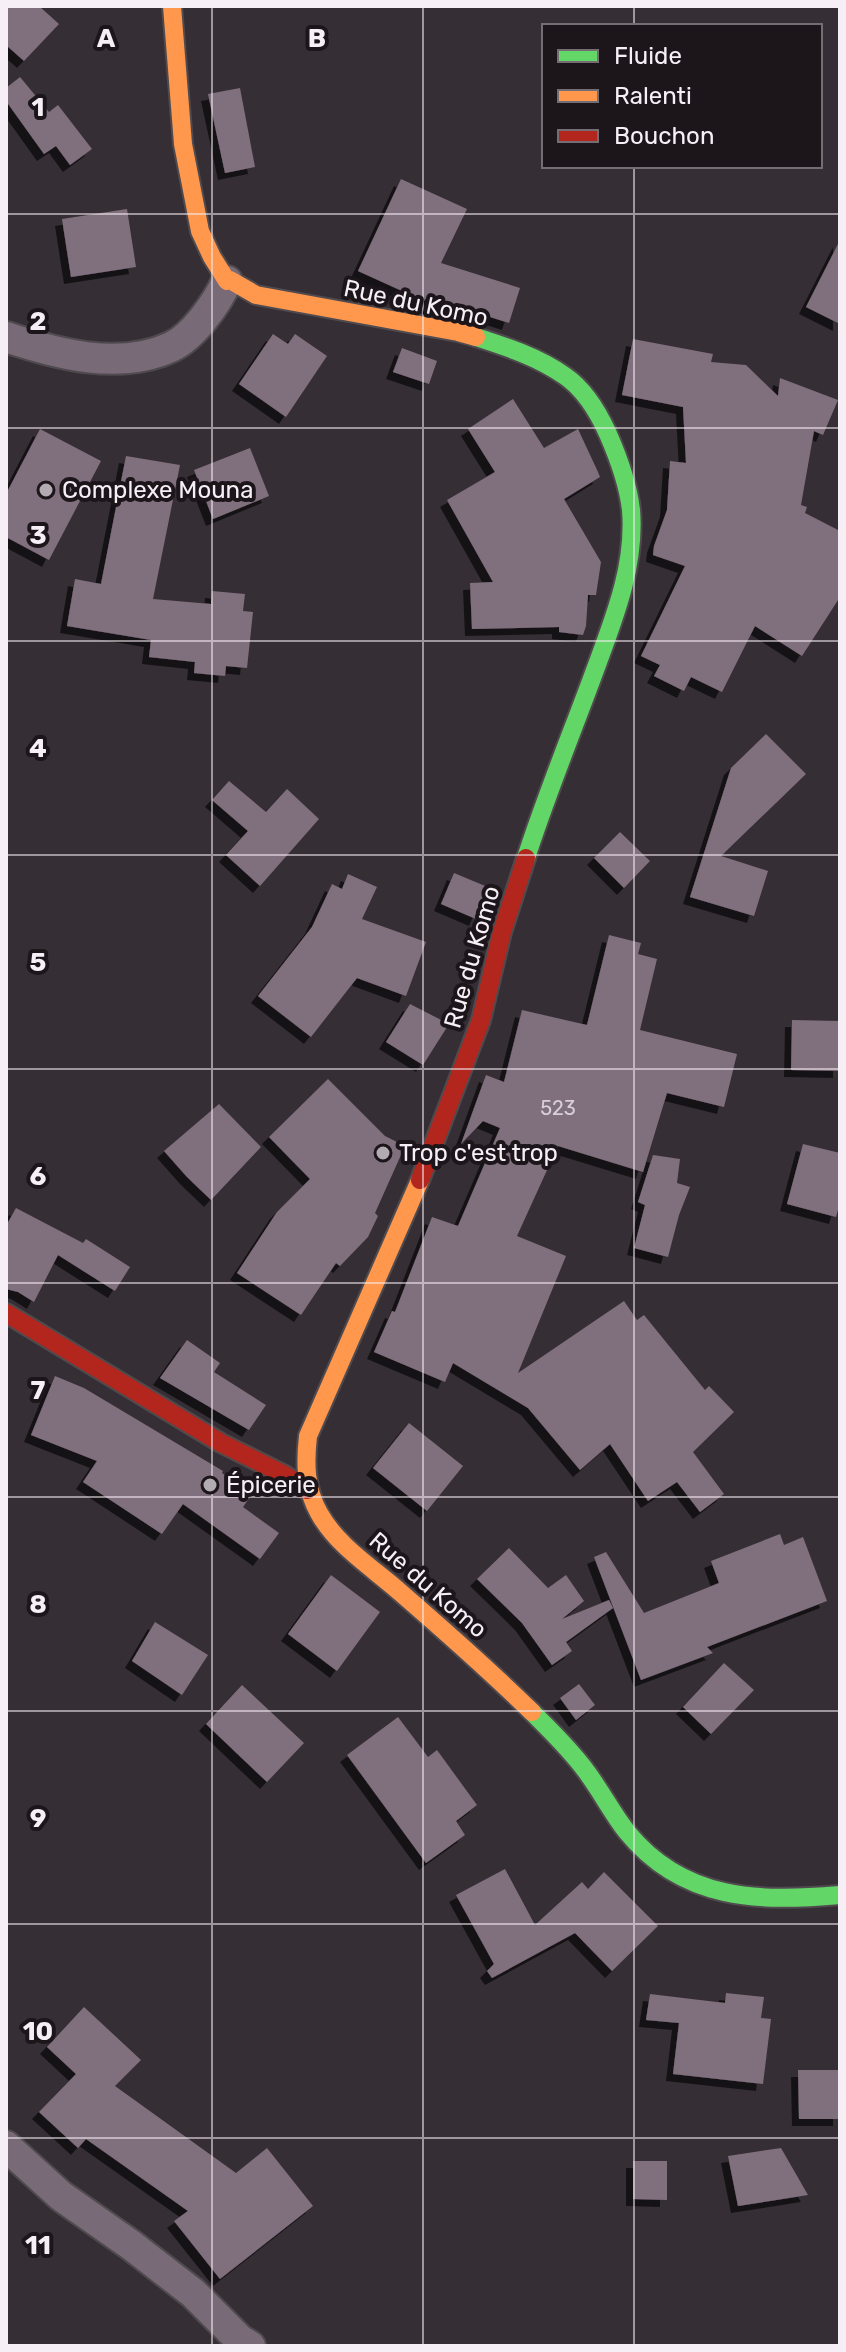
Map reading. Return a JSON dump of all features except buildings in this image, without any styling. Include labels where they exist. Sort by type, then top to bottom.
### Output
[{"type":"street","points":[[6,337],[82,357],[117,359],[148,355],[174,346],[218,300],[227,281],[200,231],[186,159],[176,81],[172,6]]},
{"type":"street","name":"Rue du Komo","points":[[227,281],[256,295],[296,304],[458,332],[517,350],[568,377],[588,399],[605,428],[621,464],[631,513],[629,562],[614,619],[531,843],[502,932],[481,1020],[434,1147],[308,1436],[305,1456],[307,1490],[322,1520],[335,1537],[477,1659],[540,1720],[578,1760],[623,1827],[656,1859],[676,1874],[727,1895],[786,1900],[840,1895]]},
{"type":"street","points":[[6,1313],[221,1443],[283,1474],[307,1490]]},
{"type":"street","points":[[6,2146],[61,2196],[193,2293],[240,2340],[250,2346]]},
{"type":"traffic: fast","points":[[476,337],[544,363],[565,376],[585,395],[612,443],[631,510],[630,554],[620,597],[526,858]]},
{"type":"traffic: fast","points":[[532,1712],[580,1763],[627,1832],[649,1855],[673,1872],[724,1892],[752,1896],[840,1895]]},
{"type":"traffic: slow","points":[[172,6],[183,144],[200,231],[227,281],[256,295],[476,337]]},
{"type":"traffic: slow","points":[[420,1180],[308,1436],[306,1466],[309,1485],[314,1504],[335,1536],[532,1712]]},
{"type":"traffic: jam","points":[[420,1180],[481,1020],[502,932],[526,858]]},
{"type":"traffic: jam","points":[[6,1313],[221,1443],[283,1474],[307,1490]]},
{"type":"place","name":"Complexe Mouna","points":[[46,490]]},
{"type":"place","name":"Trop c'est trop","points":[[383,1153]]},
{"type":"place","name":"Épicerie","points":[[210,1485]]}]
